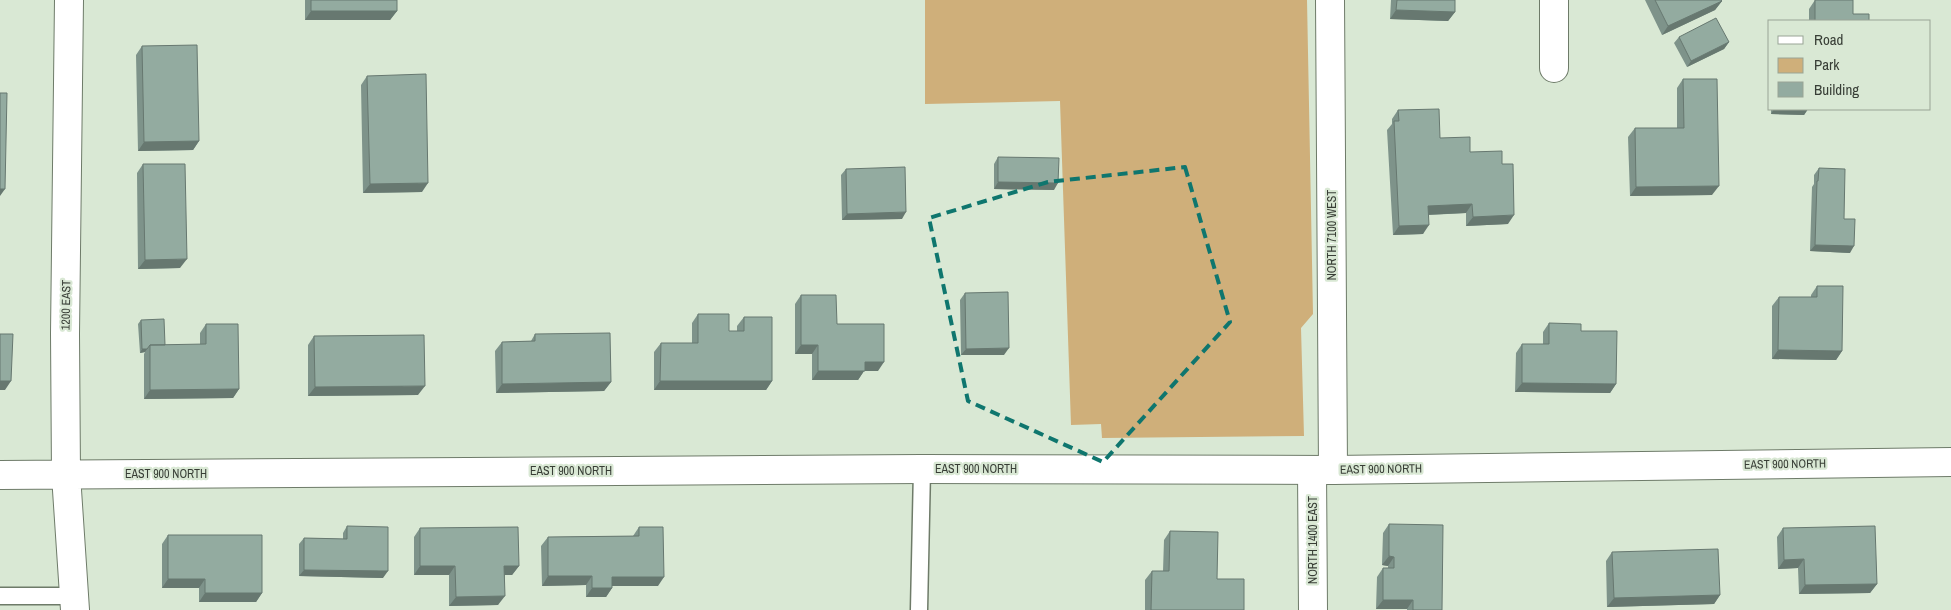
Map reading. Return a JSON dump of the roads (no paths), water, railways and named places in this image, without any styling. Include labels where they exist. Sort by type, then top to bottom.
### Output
[{"type":"street","name":"1200 EAST","points":[[69,0],[65,334],[66,475],[74,603]]},
{"type":"street","name":"NORTH 7100 WEST","points":[[1323,470],[1330,0]]},
{"type":"street","points":[[1554,0],[1554,68]]},
{"type":"street","name":"EAST 900 NORTH","points":[[0,475],[922,468],[1323,470],[1951,462]]},
{"type":"street","name":"NORTH 1400 EAST","points":[[1313,610],[1323,470]]},
{"type":"lane","points":[[919,610],[922,468]]},
{"type":"lane","points":[[0,596],[74,603]]}]
